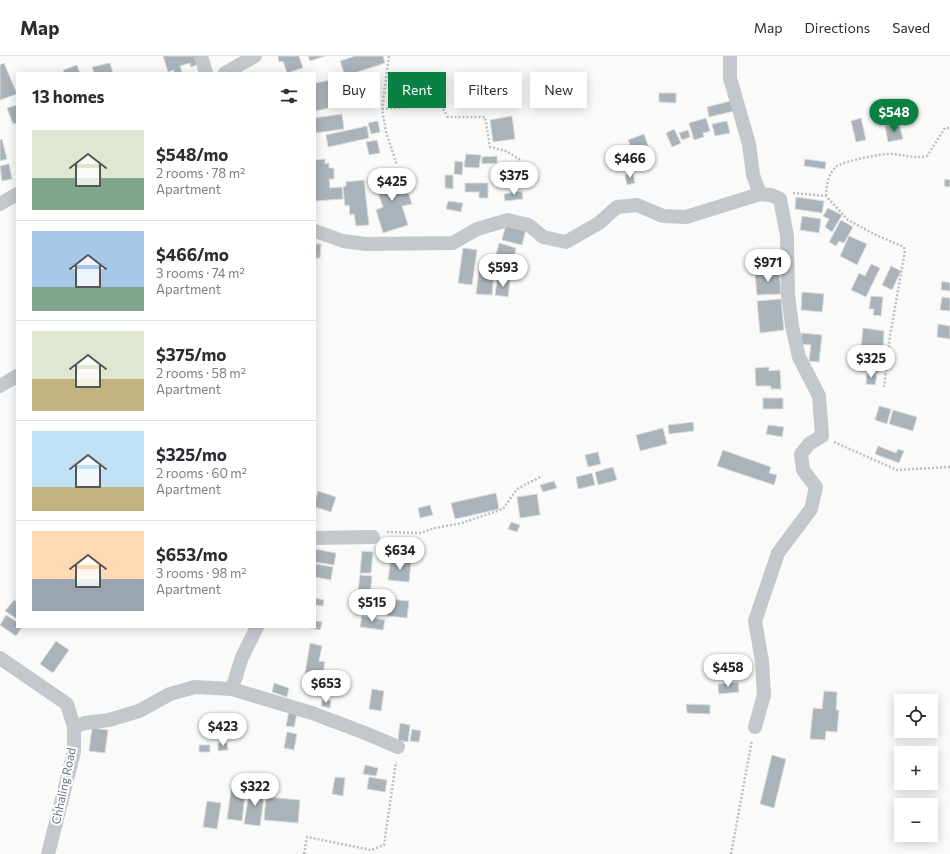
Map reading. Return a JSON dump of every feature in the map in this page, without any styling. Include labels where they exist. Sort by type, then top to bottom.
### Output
[{"type":"street","points":[[201,56],[206,72]]},
{"type":"street","points":[[227,72],[255,56]]},
{"type":"street","points":[[730,56],[730,78],[749,144],[753,175],[760,194]]},
{"type":"street","points":[[316,231],[343,241],[366,244],[453,243],[477,229],[508,220],[529,225],[543,237],[566,242],[599,224],[617,207],[637,206],[663,216],[686,217],[760,194],[771,195],[780,199],[787,236],[788,295],[792,326],[799,357],[819,396],[822,436],[809,444],[801,454],[803,470],[816,487],[811,509],[778,553],[755,621],[762,661],[764,695],[755,727]]},
{"type":"street","points":[[0,204],[16,195]]},
{"type":"street","points":[[0,386],[16,377]]},
{"type":"street","points":[[316,538],[373,537]]},
{"type":"street","points":[[232,689],[242,657],[256,628]]},
{"type":"street","name":"Chhaling Road","points":[[0,658],[67,704],[74,727],[74,752],[48,854]]},
{"type":"street","points":[[74,727],[85,723],[109,720],[139,711],[170,694],[195,687],[232,689],[312,713],[366,733],[398,748]]},
{"type":"path","points":[[389,56],[382,109],[386,132],[397,164]]},
{"type":"path","points":[[382,109],[440,104],[448,117],[484,117],[490,147],[506,150],[518,159],[522,186]]},
{"type":"path","points":[[826,196],[828,178],[836,167],[863,158],[892,154],[917,158],[927,156],[945,128],[950,128]]},
{"type":"path","points":[[780,199],[795,192],[826,196],[848,220],[876,235],[904,247],[905,251],[890,336],[884,387]]},
{"type":"path","points":[[822,436],[897,470],[950,467]]},
{"type":"path","points":[[373,537],[381,533],[420,533],[434,528],[462,523],[502,509],[517,489],[542,476]]},
{"type":"path","points":[[731,854],[755,727]]},
{"type":"path","points":[[304,854],[307,837],[371,850],[384,845],[398,748]]},
{"type":"building","points":[[163,56],[197,56],[199,64],[191,67],[190,63],[180,66],[182,72],[174,72],[174,70],[168,72]]},
{"type":"building","points":[[278,56],[299,56],[303,68],[287,72],[283,61],[279,62]]},
{"type":"building","points":[[308,56],[325,56],[310,61]]},
{"type":"building","points":[[355,56],[383,56],[385,63],[357,72],[344,72],[340,61]]},
{"type":"building","points":[[4,63],[16,94],[0,100],[0,65]]},
{"type":"building","points":[[110,63],[113,72],[94,72],[92,67]]},
{"type":"building","points":[[77,65],[80,72],[64,72],[63,70]]},
{"type":"building","points":[[328,81],[329,108],[316,111],[316,83]]},
{"type":"building","points":[[659,93],[676,93],[676,103],[659,102]]},
{"type":"building","points":[[731,101],[734,111],[709,117],[707,107]]},
{"type":"building","points":[[16,105],[16,123],[13,124],[7,108]]},
{"type":"building","points":[[342,114],[344,129],[316,133],[316,118]]},
{"type":"building","points":[[512,116],[515,139],[493,142],[490,120]]},
{"type":"building","points":[[706,118],[710,131],[703,133],[704,137],[694,140],[689,123]]},
{"type":"building","points":[[861,118],[866,140],[856,142],[851,121]]},
{"type":"building","points":[[378,121],[380,132],[371,134],[368,123]]},
{"type":"building","points":[[727,121],[730,133],[715,136],[712,124]]},
{"type":"building","points":[[899,123],[903,139],[888,142],[885,126]]},
{"type":"building","points":[[367,126],[369,138],[328,147],[326,135]]},
{"type":"building","points":[[674,129],[681,143],[672,147],[666,133]]},
{"type":"building","points":[[688,130],[690,137],[682,140],[679,133]]},
{"type":"building","points":[[644,134],[651,155],[639,159],[634,146],[631,147],[628,140]]},
{"type":"building","points":[[2,139],[7,159],[0,161],[0,140]]},
{"type":"building","points":[[377,140],[380,153],[369,155],[366,142]]},
{"type":"building","points":[[466,154],[481,155],[479,168],[464,167]]},
{"type":"building","points":[[497,156],[497,163],[482,164],[482,157]]},
{"type":"building","points":[[325,159],[325,164],[329,163],[329,168],[334,168],[334,179],[329,179],[330,188],[342,187],[343,199],[316,201],[316,160]]},
{"type":"building","points":[[805,159],[826,162],[825,169],[804,166]]},
{"type":"building","points":[[455,161],[463,162],[462,175],[454,174]]},
{"type":"building","points":[[9,164],[12,179],[2,181],[0,166]]},
{"type":"building","points":[[397,170],[403,190],[407,189],[412,204],[402,206],[408,225],[383,233],[376,210],[383,207],[376,187],[381,185],[378,177]]},
{"type":"building","points":[[633,173],[635,183],[627,185],[625,175]]},
{"type":"building","points":[[445,175],[453,175],[453,189],[445,188]]},
{"type":"building","points":[[945,179],[950,180],[950,187],[944,186]]},
{"type":"building","points":[[364,180],[369,225],[356,226],[354,214],[350,215],[349,205],[345,206],[343,187],[346,186],[346,182]]},
{"type":"building","points":[[465,183],[488,183],[488,198],[479,198],[479,192],[465,192]]},
{"type":"building","points":[[522,191],[523,199],[505,201],[504,194]]},
{"type":"building","points":[[796,197],[824,201],[822,213],[795,209]]},
{"type":"building","points":[[448,201],[463,203],[461,212],[446,209]]},
{"type":"building","points":[[828,208],[842,215],[832,232],[825,227],[829,219],[823,216]]},
{"type":"building","points":[[802,216],[821,219],[819,233],[800,230]]},
{"type":"building","points":[[841,220],[853,227],[844,243],[839,241],[836,246],[829,242]]},
{"type":"building","points":[[506,224],[526,229],[522,245],[502,240]]},
{"type":"building","points":[[849,236],[867,244],[857,265],[840,256]]},
{"type":"building","points":[[499,243],[516,248],[514,259],[496,255]]},
{"type":"building","points":[[316,244],[321,244],[320,258],[316,258]]},
{"type":"building","points":[[463,248],[477,250],[472,285],[458,283]]},
{"type":"building","points":[[498,258],[512,261],[510,271],[496,268]]},
{"type":"building","points":[[871,264],[880,268],[866,297],[851,290],[859,273],[865,276]]},
{"type":"building","points":[[891,266],[901,271],[892,290],[882,285]]},
{"type":"building","points":[[479,270],[494,272],[492,295],[476,294]]},
{"type":"building","points":[[779,270],[781,294],[757,295],[755,272]]},
{"type":"building","points":[[497,279],[510,280],[508,297],[495,295]]},
{"type":"building","points":[[942,281],[950,283],[950,291],[941,290]]},
{"type":"building","points":[[802,292],[824,294],[822,312],[801,310]]},
{"type":"building","points":[[871,296],[883,297],[881,316],[873,315],[874,309],[869,309]]},
{"type":"building","points":[[942,297],[950,298],[950,311],[940,310]]},
{"type":"building","points":[[781,299],[784,330],[760,333],[757,301]]},
{"type":"building","points":[[938,324],[950,326],[950,339],[937,337]]},
{"type":"building","points":[[863,328],[884,331],[883,349],[861,347]]},
{"type":"building","points":[[802,333],[822,335],[819,362],[809,361],[811,345],[800,344]]},
{"type":"building","points":[[861,350],[881,352],[878,373],[859,371]]},
{"type":"building","points":[[769,367],[769,371],[780,370],[781,389],[771,389],[771,386],[756,386],[755,368]]},
{"type":"building","points":[[867,373],[877,374],[875,385],[866,384]]},
{"type":"building","points":[[763,398],[783,398],[783,409],[763,409]]},
{"type":"building","points":[[879,406],[891,409],[887,424],[875,420]]},
{"type":"building","points":[[893,410],[917,417],[913,431],[889,424]]},
{"type":"building","points":[[693,422],[694,431],[669,434],[668,425]]},
{"type":"building","points":[[768,425],[784,427],[782,437],[766,434]]},
{"type":"building","points":[[663,428],[667,444],[640,451],[636,435]]},
{"type":"building","points":[[878,446],[896,453],[898,449],[904,451],[899,463],[875,454]]},
{"type":"building","points":[[723,450],[771,467],[769,473],[777,475],[774,485],[717,466]]},
{"type":"building","points":[[598,452],[601,464],[588,467],[585,455]]},
{"type":"building","points":[[613,467],[617,480],[598,485],[595,472]]},
{"type":"building","points":[[592,473],[595,485],[578,489],[576,477]]},
{"type":"building","points":[[554,481],[557,488],[543,492],[540,485]]},
{"type":"building","points":[[318,491],[336,497],[331,512],[316,507]]},
{"type":"building","points":[[496,493],[499,509],[455,519],[451,503]]},
{"type":"building","points":[[537,494],[540,515],[520,518],[517,497]]},
{"type":"building","points":[[430,505],[433,515],[420,518],[418,508]]},
{"type":"building","points":[[511,522],[520,525],[517,532],[508,529]]},
{"type":"building","points":[[316,549],[336,553],[334,565],[316,562]]},
{"type":"building","points":[[362,551],[373,552],[371,573],[360,573]]},
{"type":"building","points":[[391,559],[411,561],[409,582],[388,580]]},
{"type":"building","points":[[316,564],[333,567],[331,580],[316,577]]},
{"type":"building","points":[[360,575],[372,576],[370,596],[374,596],[373,601],[357,599]]},
{"type":"building","points":[[316,598],[324,600],[323,606],[316,605]]},
{"type":"building","points":[[389,599],[409,601],[407,618],[387,616]]},
{"type":"building","points":[[14,600],[16,601],[16,618],[5,611]]},
{"type":"building","points":[[6,615],[16,621],[16,628],[21,628],[16,636],[0,625]]},
{"type":"building","points":[[362,616],[385,620],[383,630],[360,627]]},
{"type":"building","points":[[316,621],[322,622],[320,630],[311,628],[316,628]]},
{"type":"building","points":[[56,641],[69,650],[53,673],[40,664]]},
{"type":"building","points":[[310,643],[322,646],[319,661],[325,662],[322,677],[305,674]]},
{"type":"building","points":[[738,682],[739,692],[719,694],[718,684]]},
{"type":"building","points":[[274,683],[289,688],[287,697],[272,692]]},
{"type":"building","points":[[372,689],[384,691],[381,711],[369,709]]},
{"type":"building","points":[[824,691],[837,692],[836,710],[839,710],[837,732],[826,731],[825,740],[810,739],[813,708],[822,709]]},
{"type":"building","points":[[322,700],[331,701],[330,708],[321,706]]},
{"type":"building","points":[[686,704],[710,705],[710,714],[687,713]]},
{"type":"building","points":[[289,711],[297,713],[294,727],[286,726]]},
{"type":"building","points":[[400,723],[410,725],[408,742],[398,740]]},
{"type":"building","points":[[92,728],[108,730],[105,753],[89,751]]},
{"type":"building","points":[[412,729],[421,731],[419,742],[410,741]]},
{"type":"building","points":[[287,732],[297,734],[294,750],[284,748]]},
{"type":"building","points":[[218,743],[227,743],[228,750],[218,751]]},
{"type":"building","points":[[199,745],[210,745],[210,752],[199,752]]},
{"type":"building","points":[[772,755],[786,759],[774,808],[760,804]]},
{"type":"building","points":[[365,765],[378,768],[376,776],[363,774]]},
{"type":"building","points":[[335,777],[345,778],[343,796],[332,794]]},
{"type":"building","points":[[369,777],[387,780],[385,792],[367,789]]},
{"type":"building","points":[[232,784],[246,785],[242,821],[227,819]]},
{"type":"building","points":[[250,787],[265,790],[260,826],[244,824]]},
{"type":"building","points":[[266,797],[300,800],[298,823],[264,820]]},
{"type":"building","points":[[207,801],[221,803],[217,829],[203,827]]}]
